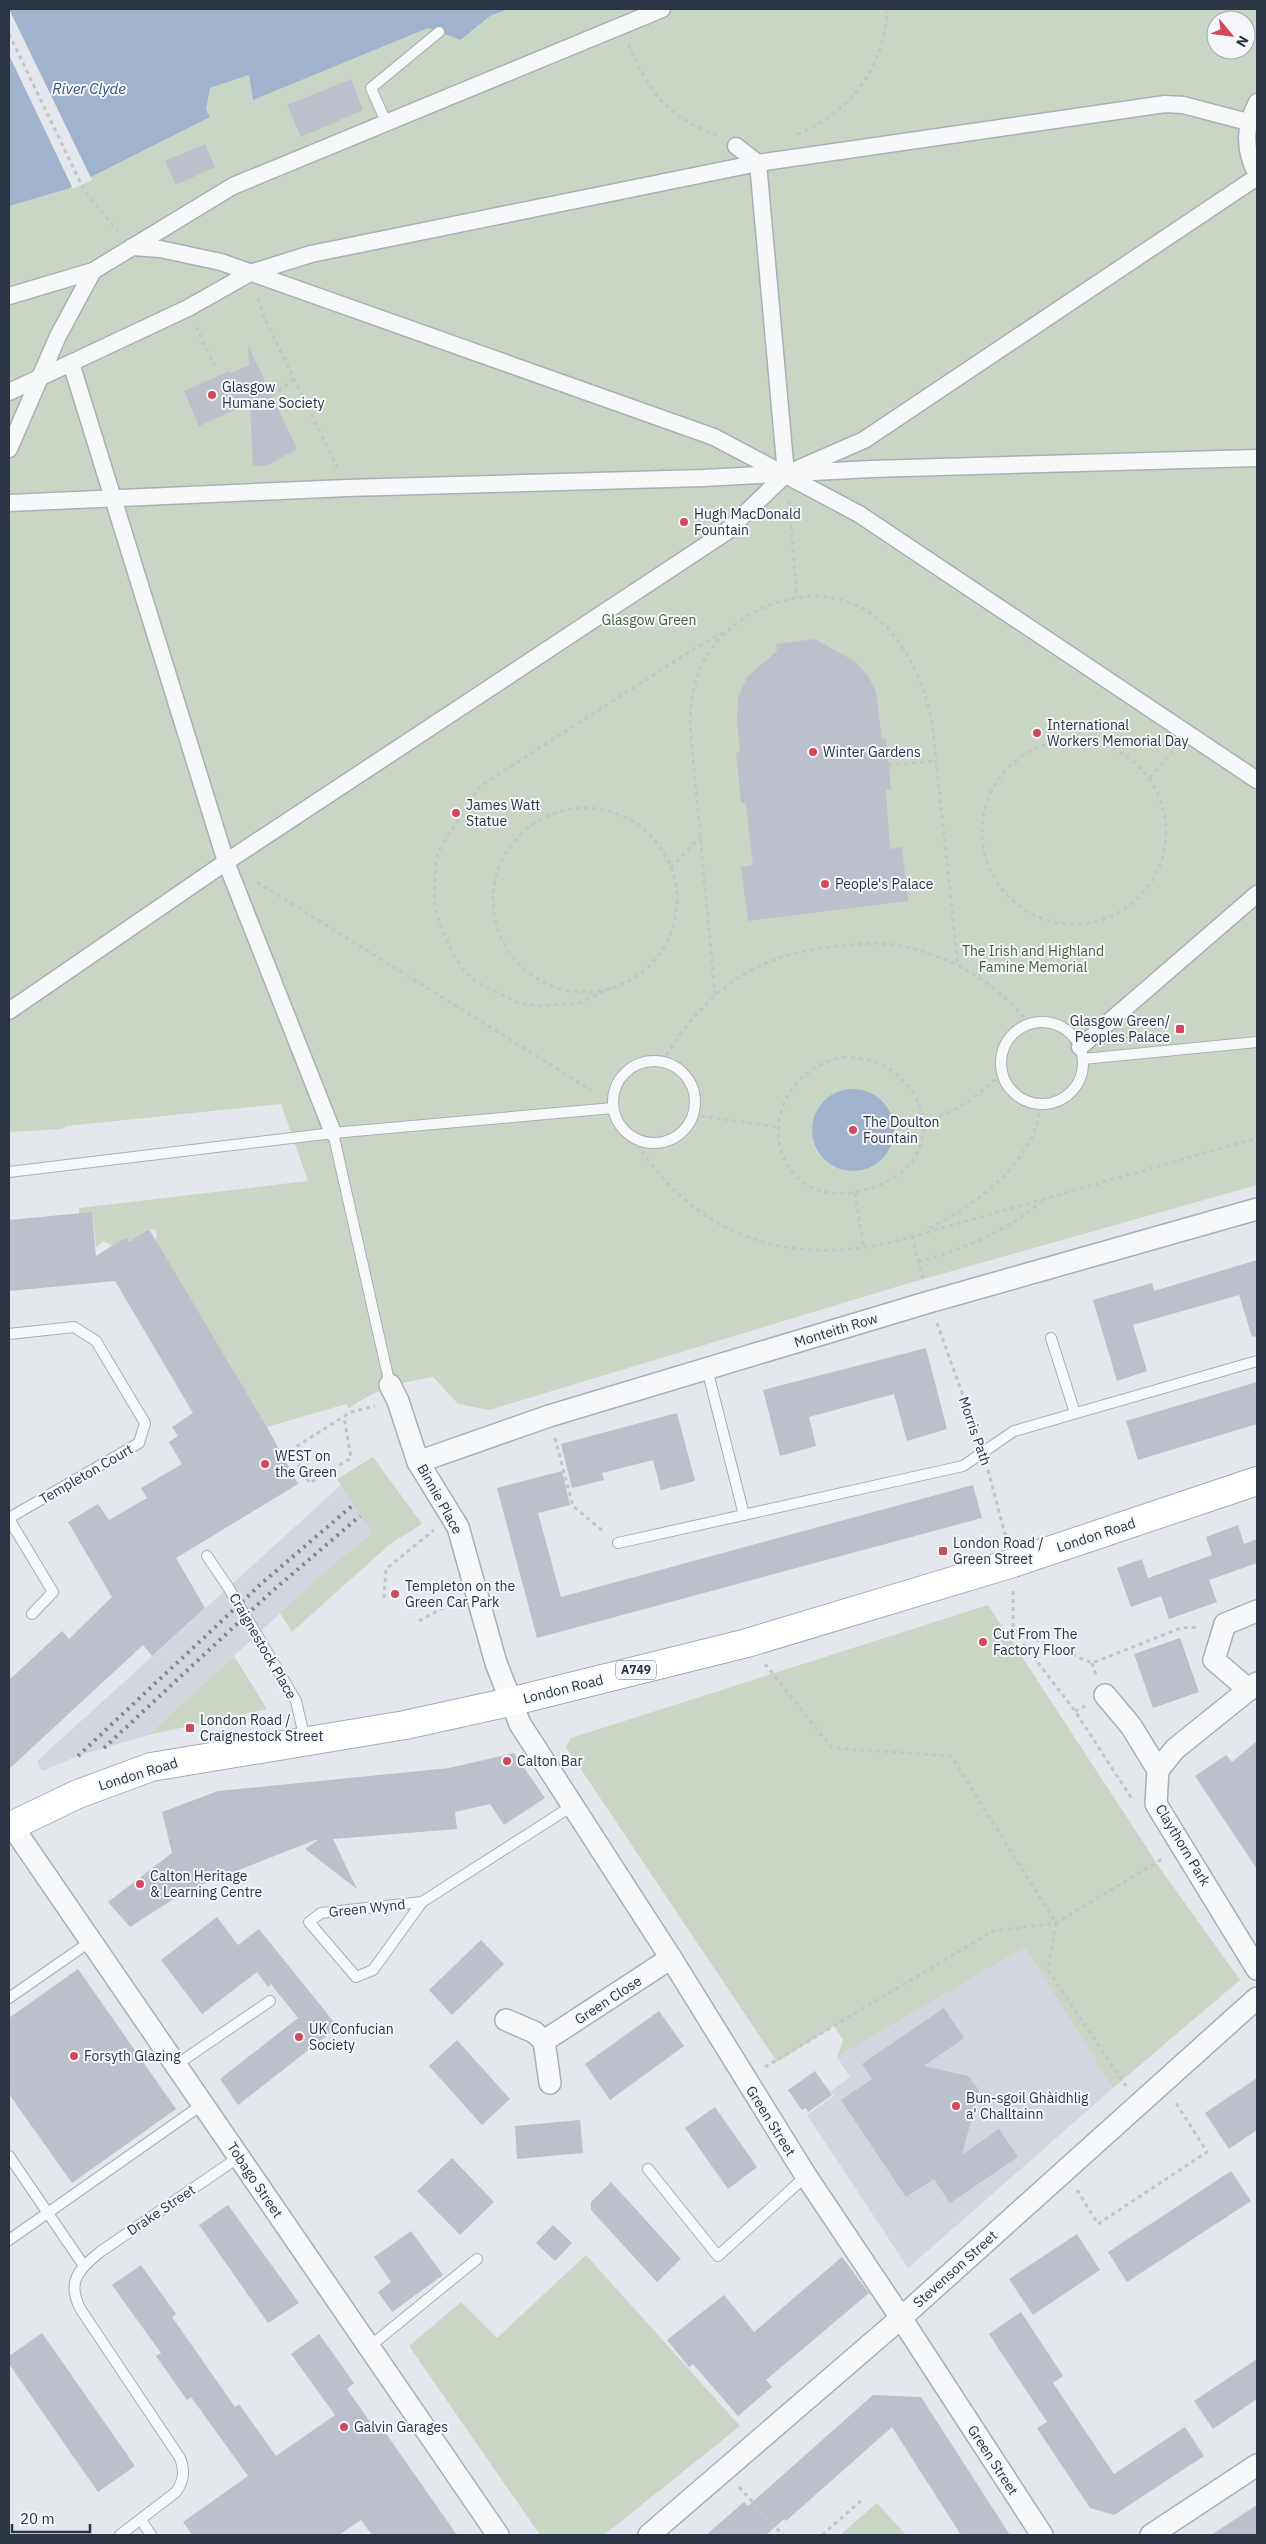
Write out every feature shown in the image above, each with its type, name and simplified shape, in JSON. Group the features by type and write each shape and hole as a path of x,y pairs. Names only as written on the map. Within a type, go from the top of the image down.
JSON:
{"main road":[{"name":"London Road","path":"10,1826 78,1794 151,1768 174,1762 405,1726 747,1643 1013,1563 1257,1481"}],"street":[{"path":"9,296 93,271 233,186 662,9"},
{"path":"9,1010 226,862 726,532 786,474 864,440 1257,176 1249,157 1247,146 1248,122 1257,102"},
{"path":"9,392 188,308 250,273 311,254 758,164 1165,104 1183,105 1248,122"},
{"path":"736,146 758,164 786,474"},
{"path":"132,247 178,253 221,262 714,437 859,514 1257,780"},
{"path":"9,450 58,336 93,271"},
{"path":"71,362 226,862 333,1133"},
{"path":"9,503 112,497 786,474 871,469 1257,458"},
{"path":"1081,1053 1257,894"},
{"name":"Monteith Row","path":"418,1462 548,1416 707,1370 929,1302 1257,1209"},
{"name":"Binnie Place","path":"394,1393 418,1462 458,1527 496,1663 510,1702"},
{"path":"1104,1695 1131,1726 1158,1770 1175,1749 1253,1686 1214,1660 1225,1624 1257,1611"},
{"name":"Green Street","path":"510,1702 520,1724 671,1958 806,2176 1042,2535"},
{"name":"Claythorn Park","path":"1158,1770 1156,1804 1257,1969"},
{"name":"Tobago Street","path":"10,1826 91,1941 498,2535"},
{"name":"Green Close","path":"544,2041 671,1958"},
{"name":"Stevenson Street","path":"649,2535 901,2318 1257,1998"},
{"path":"506,2020 539,2035 544,2041 550,2083"},
{"path":"1151,2535 1257,2465"}],"lane":[{"path":"386,122 371,88 439,32"},
{"path":"1053,1023 1074,1036 1081,1053 1082,1073 1072,1091 1054,1103 1040,1104 1019,1097 1011,1090 1002,1074 1002,1055 1007,1041 1016,1031 1029,1024 1053,1023"},
{"path":"1081,1053 1257,1042"},
{"path":"649,1061 662,1062 675,1067 693,1088 695,1102 693,1115 679,1135 657,1143 633,1138 624,1130 613,1106 618,1083 626,1072 636,1065 649,1061"},
{"path":"9,1172 333,1133 613,1106"},
{"path":"333,1133 394,1393"},
{"name":"Templeton Court","path":"9,1334 74,1327 96,1341 145,1423 139,1443 9,1518 53,1592 32,1614"},
{"path":"1051,1338 1074,1413"},
{"path":"618,1543 963,1466 983,1450 1014,1431 1257,1361"},
{"path":"707,1370 744,1515"},
{"name":"Craignestock Place","path":"207,1556 228,1587 296,1701 306,1742"},
{"name":"Green Wynd","path":"422,1902 321,1913 309,1922 356,1977 373,1970 422,1902 572,1806"},
{"path":"9,1998 91,1941"},
{"path":"176,2065 270,2001"},
{"path":"9,2240 47,2211 203,2104"},
{"path":"9,2156 84,2266 74,2285 74,2297 180,2458 184,2470 182,2482 176,2492 120,2535"},
{"name":"Drake Street","path":"84,2266 100,2252 239,2157"},
{"path":"648,2169 718,2256 806,2176"},
{"path":"369,2347 476,2259"},
{"path":"141,2520 152,2535"}],"path":[{"path":"791,136 818,125 837,112 857,91 870,73 880,53 887,9"},
{"path":"9,34 85,192 132,247"},
{"path":"628,44 644,78 658,99 683,119 698,128 719,136"},
{"path":"250,273 264,318 347,488"},
{"path":"188,308 214,365"},
{"path":"272,396 294,379"},
{"path":"786,474 797,598"},
{"path":"611,988 594,992 559,988 528,973 514,959 499,932 493,907 498,870 506,853 518,837 533,824 551,815 569,810 589,808 608,811 627,818 643,829 660,847 671,868 677,901 675,918 663,949 641,973 611,988 580,1003 538,1006 516,1002 494,993 476,982 462,968 451,950 437,916 433,882 440,850 479,788 692,650 761,609 797,598 813,597 850,604 866,610 896,639 917,673 924,689 932,723 958,966"},
{"path":"715,995 690,725 694,685 706,658 730,629"},
{"path":"1150,778 1187,733"},
{"path":"1070,739 1088,740 1123,753 1138,764 1150,778 1161,799 1166,823 1165,846 1158,870 1146,890 1128,907 1107,918 1084,924 1060,923 1037,916 1016,904 1000,886 988,865 983,842 983,818 996,782 1018,758 1052,742 1070,739"},
{"path":"888,765 936,761"},
{"path":"671,868 700,837"},
{"path":"226,862 613,1106"},
{"path":"662,1062 680,1032 715,995 739,977 760,966 799,951 819,948 858,944 887,944 916,949 958,966 994,987 1019,1011 1029,1024"},
{"path":"843,1057 871,1061 888,1068 914,1093 921,1106 924,1122 921,1142 916,1155 908,1165 880,1185 855,1193 830,1192 802,1182 793,1175 780,1155 777,1127 781,1109 802,1077 817,1067 843,1057"},
{"path":"924,1122 944,1117 964,1105 1002,1074"},
{"path":"922,1232 966,1207 996,1184 1026,1147 1036,1122 1040,1104"},
{"path":"693,1115 777,1127"},
{"path":"633,1138 661,1178 679,1197 714,1221 738,1232 789,1248 836,1251 864,1248 912,1236 1257,1138"},
{"path":"855,1193 864,1248"},
{"path":"912,1236 918,1262 961,1249 1000,1231 1048,1197"},
{"name":"Morris Path","path":"929,1302 983,1450 1013,1563 1013,1630"},
{"path":"283,1455 351,1412 394,1393"},
{"path":"548,1416 573,1506 618,1543"},
{"path":"290,1451 310,1483 351,1458 344,1417"},
{"path":"384,1598 386,1569 429,1534"},
{"path":"420,1621 456,1601"},
{"path":"1013,1630 1092,1663 1181,1628 1225,1624"},
{"path":"1013,1630 1075,1712 1134,1801"},
{"path":"747,1643 832,1748 951,1756 1056,1923 1048,1970 1138,2103"},
{"path":"745,2079 993,1931 1056,1923 1169,1855 1182,1844"},
{"path":"1064,2170 1098,2224 1207,2152 1163,2081"},
{"path":"724,2470 783,2535"},
{"path":"822,2535 862,2500"}],"shaded area":[{"path":"341,1485 372,1534 335,1563 148,1735 78,1756 42,1771 37,1761"},
{"name":"Bun-sgoil Ghàidhlig a' Challtainn","path":"1026,1946 1113,2088 908,2268 807,2115 834,2096 831,2091 850,2077 837,2057"}],"green space":[{"name":"Glasgow Green","path":"508,9 1257,9 1257,1185 906,1284 489,1410 458,1404 433,1377 389,1387 370,1395 349,1408 346,1404 267,1427 155,1240 157,1234 155,1230 149,1229 129,1242 125,1237 113,1246 103,1241 96,1247 93,1217 87,1213 79,1214 79,1208 308,1181 281,1104 67,1126 62,1129 9,1132 9,198 210,117 206,110 210,88 249,75 253,99 428,28 462,40 490,16"},
{"path":"373,1457 422,1524 390,1544 292,1632 280,1613 335,1563 372,1534 337,1479"},
{"path":"988,1605 1162,1871 1240,1980 1113,2088 1025,1947 837,2057 843,2040 834,2026 777,2062 566,1747 571,1738"},
{"path":"234,1656 267,1709 148,1735"},
{"path":"586,2255 740,2426 604,2535 540,2535 409,2346 461,2302 497,2338"},
{"path":"877,2503 906,2535 840,2535"}],"water":[{"name":"River Clyde","path":"9,9 508,9 490,16 461,40 428,28 253,100 249,75 210,88 206,110 210,117 67,189 9,206"},
{"name":"The Doulton Fountain","path":"845,1089 861,1089 876,1096 887,1107 894,1122 891,1146 882,1159 861,1171 845,1171 830,1164 819,1153 812,1138 812,1122 819,1107 830,1096"}],"pier":[{"path":"9,9 92,180 73,189 9,55"}],"building":[{"path":"351,79 363,110 301,137 287,105"},
{"path":"205,144 215,167 176,185 165,161"},
{"path":"248,345 297,449 268,465 253,466 250,403 199,426 184,391 229,371 230,374 249,365"},
{"name":"Winter Gardens","path":"815,639 856,662 870,679 876,692 882,740 886,738 891,789 886,790 890,849 902,847 908,901 748,921 741,867 753,865 746,803 741,803 736,752 740,751 737,720 738,698 747,677 777,651 776,644"},
{"path":"92,1212 96,1256 126,1237 129,1242 149,1229 267,1427 298,1484 176,1558 205,1608 152,1656 143,1645 9,1769 9,1680 62,1631 69,1639 112,1597 68,1522 98,1504 109,1520 147,1498 141,1488 182,1464 169,1442 178,1436 172,1427 193,1413 115,1281 9,1291 9,1220"},
{"path":"1257,1260 1257,1336 1252,1337 1239,1295 1133,1325 1147,1371 1117,1381 1093,1300 1152,1283 1154,1291"},
{"path":"926,1348 947,1429 907,1441 894,1394 809,1417 816,1446 780,1456 763,1390"},
{"path":"1257,1382 1257,1424 1138,1460 1126,1421"},
{"path":"677,1413 695,1481 661,1490 653,1460 602,1473 604,1480 572,1488 561,1444"},
{"path":"562,1471 570,1505 538,1513 561,1597 973,1485 982,1518 537,1638 497,1488"},
{"path":"1238,1525 1244,1544 1257,1539 1257,1563 1209,1580 1217,1602 1169,1619 1161,1596 1131,1607 1117,1568 1142,1559 1148,1578 1212,1555 1206,1537"},
{"path":"1180,1638 1199,1692 1153,1708 1134,1654"},
{"path":"1257,1741 1257,1869 1195,1776 1226,1755 1232,1762"},
{"path":"514,1753 545,1798 504,1825 490,1804 455,1812 457,1829 333,1839 357,1889 305,1849 318,1840 315,1840 186,1891 130,1927 108,1902 172,1853 162,1812 218,1791 449,1768"},
{"path":"217,1917 238,1945 259,1929 338,2027 238,2105 220,2079 298,2018 271,1984 268,1987 257,1972 202,2014 161,1960"},
{"path":"481,1940 504,1964 452,2015 429,1990"},
{"name":"Forsyth Glazing","path":"78,1969 176,2109 72,2183 9,2094 9,2018"},
{"path":"944,2008 964,2038 924,2066 968,2076 979,2090 962,2155 999,2129 1018,2157 950,2203 934,2179 906,2197 841,2100 872,2079 862,2064"},
{"path":"659,2011 684,2046 610,2100 585,2064"},
{"path":"457,2040 510,2099 482,2125 429,2066"},
{"path":"815,2071 832,2095 808,2112 806,2108 802,2110 788,2090"},
{"path":"1257,2078 1257,2130 1229,2149 1205,2113"},
{"path":"715,2107 757,2167 728,2189 685,2128"},
{"path":"580,2120 583,2153 517,2159 515,2126"},
{"path":"452,2158 494,2202 460,2235 417,2191"},
{"path":"1231,2171 1251,2201 1127,2282 1108,2252"},
{"path":"611,2182 681,2259 657,2282 591,2210 591,2202"},
{"path":"228,2205 299,2303 268,2323 199,2225"},
{"path":"553,2225 572,2243 555,2261 536,2243"},
{"path":"411,2231 443,2275 392,2312 378,2292 391,2282 374,2257"},
{"path":"1077,2234 1100,2270 1033,2315 1009,2279"},
{"path":"842,2257 869,2293 766,2380 772,2387 738,2416 693,2364 689,2367 667,2340 724,2295 754,2332"},
{"path":"141,2265 176,2314 172,2317 235,2407 239,2404 276,2456 335,2415 291,2354 319,2334 354,2383 347,2389 375,2429 380,2425 457,2535 372,2535 361,2520 339,2535 192,2535 183,2522 248,2476 191,2397 187,2400 156,2356 161,2353 112,2285"},
{"path":"1021,2312 1063,2376 1053,2383 1114,2474 1185,2427 1204,2456 1114,2515 1090,2508 1037,2428 1047,2422 989,2334"},
{"path":"42,2333 135,2466 98,2492 9,2364 9,2356"},
{"path":"1257,2359 1257,2399 1213,2429 1194,2401"},
{"path":"873,2395 921,2397 1010,2535 961,2535 892,2427 786,2521 784,2519 766,2535 706,2535 744,2502 748,2506"},
{"path":"1257,2505 1257,2535 1211,2535"}],"railway":[{"path":"78,1756 262,1583 353,1505"},
{"path":"104,1748 269,1594 360,1516"}],"place":[{"name":"Glasgow Humane Society","path":"212,395"},
{"name":"Hugh MacDonald Fountain","path":"684,522"},
{"name":"International Workers Memorial Day","path":"1037,733"},
{"name":"Winter Gardens","path":"813,752"},
{"name":"James Watt Statue","path":"456,813"},
{"name":"People's Palace","path":"825,884"},
{"name":"Glasgow Green/ Peoples Palace","path":"1180,1029"},
{"name":"The Doulton Fountain","path":"853,1130"},
{"name":"WEST on the Green","path":"265,1464"},
{"name":"London Road / Green Street","path":"943,1551"},
{"name":"Templeton on the Green Car Park","path":"395,1594"},
{"name":"Cut From The Factory Floor","path":"983,1642"},
{"name":"London Road / Craignestock Street","path":"190,1728"},
{"name":"Calton Bar","path":"507,1761"},
{"name":"Calton Heritage & Learning Centre","path":"140,1884"},
{"name":"UK Confucian Society","path":"299,2037"},
{"name":"Forsyth Glazing","path":"74,2056"},
{"name":"Bun-sgoil Ghàidhlig a' Challtainn","path":"956,2106"},
{"name":"Galvin Garages","path":"344,2427"}],"park label":[{"name":"The Irish and Highland Famine Memorial","path":"1033,960"}]}
